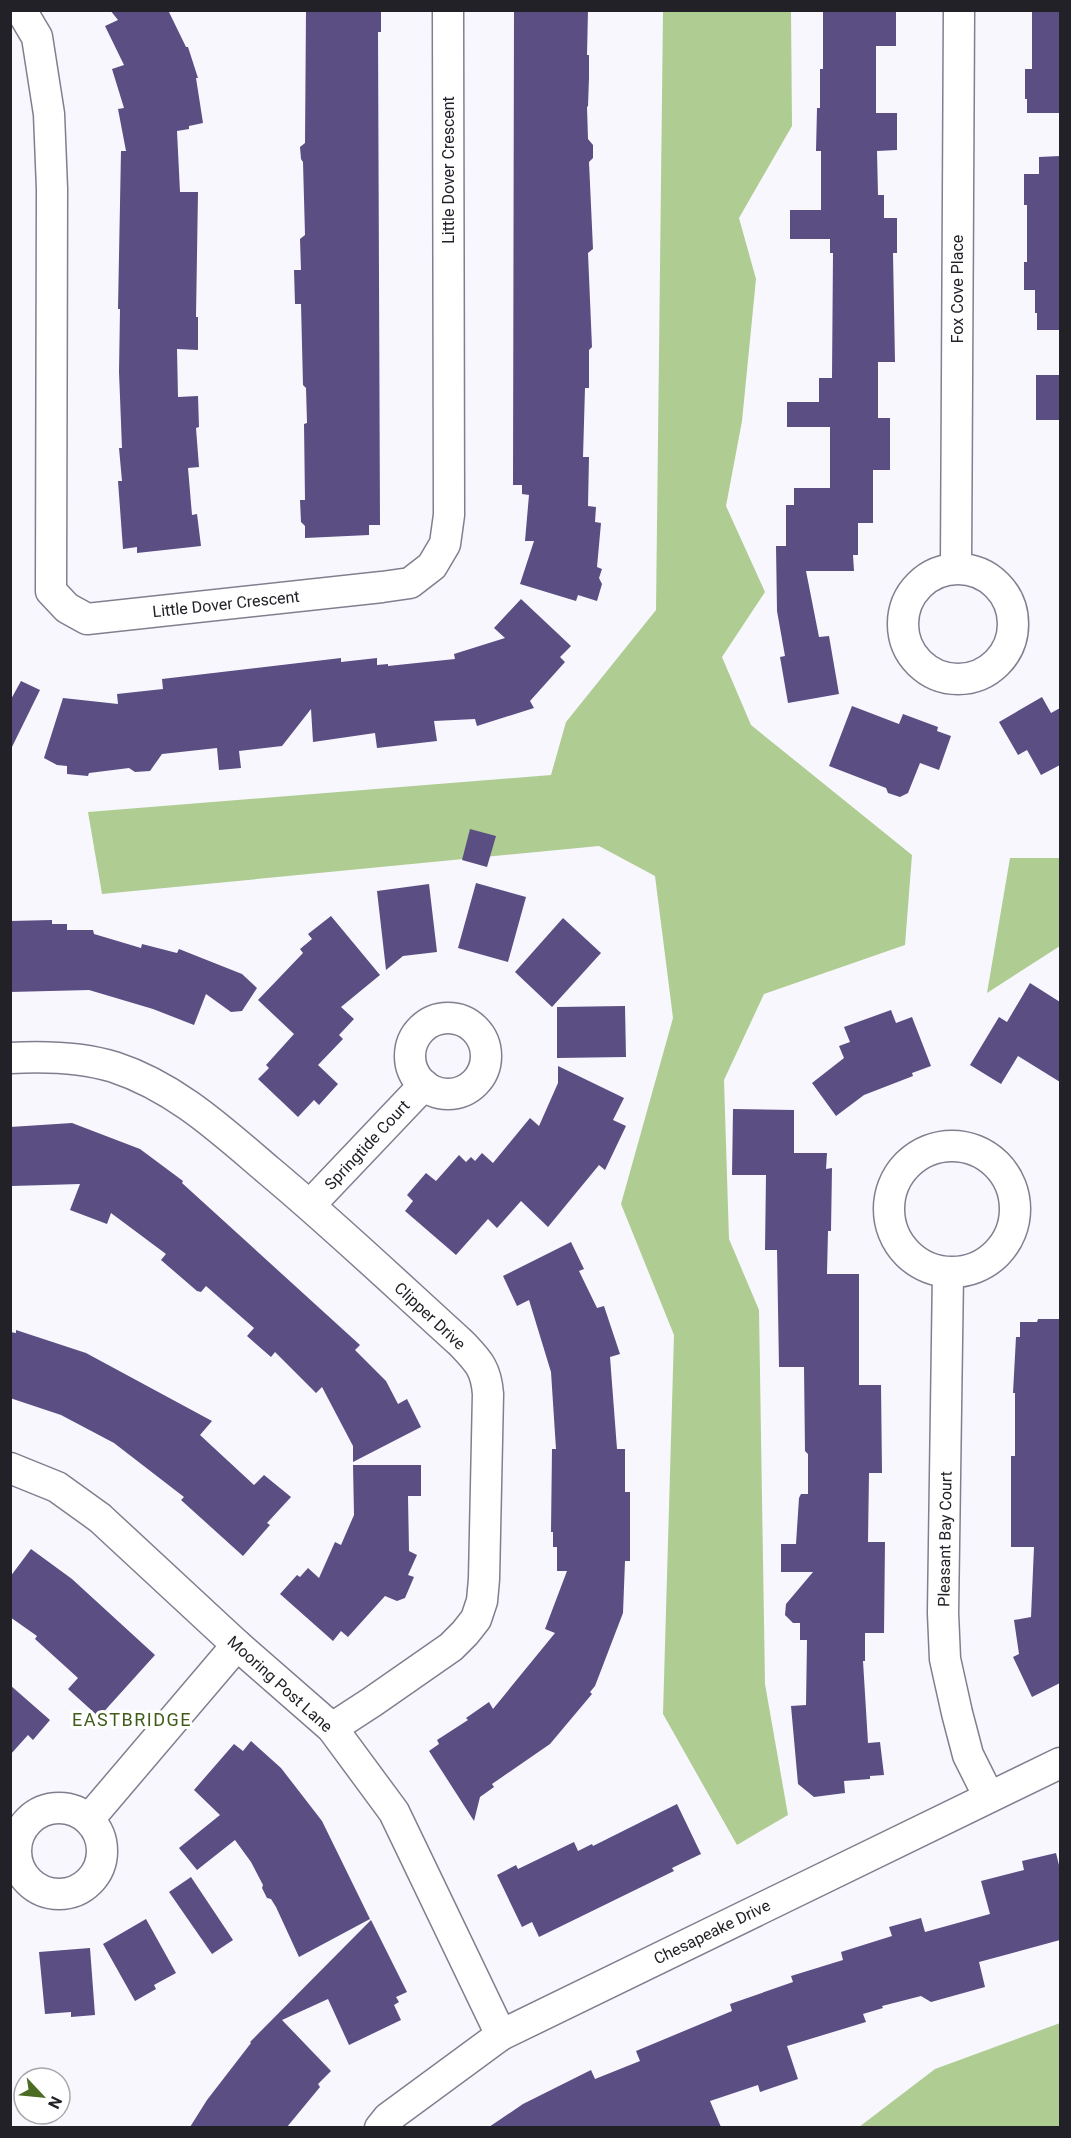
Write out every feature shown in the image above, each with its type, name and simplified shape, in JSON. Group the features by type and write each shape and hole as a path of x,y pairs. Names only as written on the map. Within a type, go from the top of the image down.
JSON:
{"street":[{"name":"Little Dover Crescent","path":"21,10 37,37 49,114 52,189 51,591 67,608 87,618 410,583 432,566 445,544 449,515 448,10"},
{"name":"Fox Cove Place","path":"956,567 959,10"},
{"name":"Clipper Drive","path":"10,1058 39,1056 74,1059 113,1067 148,1081 176,1096 202,1114 310,1205 480,1363 487,1376 489,1394 484,1579 482,1601 476,1619 451,1647 332,1728"},
{"name":"Springtide Court","path":"310,1205 424,1085"},
{"path":"944,1145 966,1146 981,1152 1001,1167 1012,1186 1015,1219 1007,1240 991,1259 971,1270 948,1273 927,1268 902,1248 891,1229 889,1201 895,1179 905,1166 922,1152 944,1145"},
{"name":"Pleasant Bay Court","path":"948,1273 943,1613 945,1659 968,1755 989,1797"},
{"name":"Mooring Post Lane","path":"10,1468 57,1487 100,1518 237,1645 332,1728 394,1812 501,2035"},
{"path":"89,1819 237,1645"},
{"name":"Chesapeake Drive","path":"380,2127 388,2118 501,2035 1060,1763"}],"green space":[{"path":"663,11 791,11 792,126 739,218 756,279 742,421 726,506 765,592 722,657 751,725 912,855 905,945 764,994 724,1080 729,1239 759,1310 765,1684 788,1815 737,1845 663,1714 674,1335 621,1204 673,1018 655,876 599,846 102,894 88,812 551,775 566,722 656,610"},
{"path":"1010,858 1060,858 1060,946 987,993"},
{"path":"1060,2023 1060,2127 859,2127 935,2069"}],"building":[{"path":"110,10 168,10 188,47 198,78 196,78 203,123 177,131 180,192 198,192 196,317 198,317 198,350 177,349 178,397 198,396 199,427 196,428 199,467 188,468 192,515 197,514 201,546 137,553 137,547 123,549 118,481 122,481 119,448 122,448 119,372 120,309 118,309 121,151 126,151 118,109 124,108 112,69 124,65 105,26 118,20"},
{"path":"381,10 381,32 378,32 380,525 369,525 369,535 305,538 305,526 301,522 300,500 305,500 306,388 303,385 301,304 295,304 294,270 301,270 300,239 305,235 303,162 300,147 305,143 306,11"},
{"path":"514,10 588,10 588,139 593,145 593,158 589,162 593,249 588,253 592,347 589,350 589,388 585,388 583,457 589,457 588,506 596,507 595,522 601,523 597,567 602,569 599,578 602,584 597,601 578,595 576,601 520,584 534,541 525,541 529,495 522,494 522,485 513,485"},
{"path":"823,10 896,10 896,46 876,46 876,113 897,113 897,150 877,151 878,195 884,195 884,218 897,218 897,253 893,253 895,362 878,362 878,418 890,418 890,470 873,470 873,523 858,523 858,555 853,555 854,571 806,571 819,637 829,636 839,694 788,703 780,657 785,656 777,611 776,546 786,546 786,505 794,505 794,488 830,488 830,427 787,427 787,402 819,402 819,378 832,378 833,253 830,253 830,239 790,239 790,210 821,210 821,151 816,151 817,108 820,108 820,69 823,69"},
{"path":"1032,10 1060,10 1060,113 1027,113 1025,69 1032,69"},
{"path":"1060,156 1060,330 1037,330 1035,290 1024,290 1024,262 1027,262 1027,205 1024,205 1024,174 1039,174 1039,157"},
{"path":"1036,375 1060,375 1060,420 1036,420"},
{"path":"521,599 571,646 560,657 565,662 530,701 534,708 477,726 475,719 434,721 437,741 377,748 375,733 313,742 311,709 282,746 239,751 241,768 219,770 217,748 162,754 150,771 135,772 129,768 89,773 88,776 67,774 67,766 57,765 44,758 63,698 118,704 117,694 163,689 162,679 341,658 341,662 377,658 377,665 388,664 388,666 455,659 454,654 505,638 494,628"},
{"path":"21,681 40,690 10,751 10,701"},
{"path":"1042,697 1051,713 1060,708 1060,765 1041,775 1027,750 1018,755 999,722"},
{"path":"852,706 899,724 903,714 938,727 937,731 951,736 939,770 920,763 908,793 900,797 888,793 886,788 829,766"},
{"path":"470,829 496,836 487,867 462,860"},
{"path":"476,883 526,897 508,962 458,948"},
{"path":"429,884 437,952 403,956 386,970 377,891"},
{"path":"331,916 380,975 341,1007 354,1019 339,1035 343,1039 318,1065 338,1084 319,1105 314,1100 298,1117 258,1079 269,1068 266,1065 294,1034 258,1000 303,953 300,949 312,939 308,934"},
{"path":"563,918 601,953 552,1007 515,972"},
{"path":"52,920 52,924 67,924 67,930 93,930 94,934 141,948 142,944 177,953 179,949 242,974 257,988 242,1011 231,1012 206,994 194,1025 153,1009 89,990 10,992 10,921"},
{"path":"1030,983 1060,1002 1060,1082 1018,1056 1001,1084 970,1065 999,1017 1007,1022"},
{"path":"625,1006 626,1057 557,1058 557,1007"},
{"path":"891,1010 896,1023 912,1017 931,1066 912,1073 913,1076 864,1095 836,1116 812,1083 844,1058 839,1046 850,1042 844,1027"},
{"path":"558,1066 624,1098 613,1120 626,1126 605,1170 599,1165 548,1227 521,1201 497,1228 488,1219 456,1255 405,1211 413,1201 407,1195 426,1173 436,1181 459,1155 466,1162 471,1157 475,1161 482,1153 493,1163 530,1118 539,1126 558,1083"},
{"path":"733,1109 794,1110 794,1153 827,1153 826,1169 832,1168 831,1231 828,1231 827,1274 859,1274 859,1385 881,1385 882,1473 869,1473 868,1542 885,1542 884,1633 865,1633 865,1661 863,1661 868,1743 880,1742 884,1775 870,1776 870,1779 844,1781 845,1793 814,1797 798,1784 791,1706 806,1705 807,1640 800,1640 800,1623 793,1623 785,1615 786,1604 813,1572 781,1572 781,1544 796,1544 799,1498 801,1494 808,1494 804,1367 779,1367 777,1250 765,1250 766,1175 732,1175"},
{"path":"72,1123 140,1149 183,1181 182,1183 360,1345 355,1350 386,1381 398,1404 407,1399 421,1427 353,1462 353,1446 322,1387 316,1393 275,1352 271,1357 247,1336 254,1328 206,1286 201,1292 197,1291 161,1260 166,1254 111,1213 107,1224 70,1210 80,1184 12,1186 10,1127"},
{"path":"571,1242 584,1269 579,1271 597,1308 604,1306 620,1354 610,1357 617,1449 625,1449 625,1492 630,1492 630,1561 625,1561 623,1613 595,1686 590,1692 592,1694 550,1744 492,1784 494,1787 480,1797 474,1821 429,1751 439,1744 437,1740 468,1720 466,1718 489,1702 493,1709 555,1633 545,1629 567,1571 557,1571 557,1547 553,1547 553,1532 551,1532 552,1449 556,1449 551,1372 529,1300 517,1306 503,1276"},
{"path":"1038,1319 1060,1319 1060,1683 1032,1697 1013,1657 1019,1654 1014,1620 1031,1617 1034,1547 1011,1547 1011,1456 1015,1456 1015,1393 1013,1393 1016,1337 1020,1337 1020,1322 1037,1322"},
{"path":"16,1330 86,1353 212,1421 200,1435 254,1485 264,1475 291,1497 267,1523 270,1525 243,1556 181,1500 184,1497 114,1443 61,1415 10,1398 10,1332 16,1333"},
{"path":"353,1465 421,1465 421,1496 408,1496 409,1551 417,1555 408,1575 414,1577 405,1598 397,1601 385,1596 348,1637 341,1631 333,1641 280,1594 297,1575 300,1577 308,1568 319,1578 335,1542 341,1545 354,1515"},
{"path":"31,1549 72,1579 155,1655 99,1717 68,1689 78,1678 35,1639 37,1636 10,1617 10,1577"},
{"path":"10,1685 50,1720 33,1740 28,1735 10,1755"},
{"path":"251,1741 281,1768 322,1821 370,1919 299,1957 276,1907 271,1899 267,1898 251,1862 235,1840 197,1870 179,1848 220,1815 194,1790 234,1744 243,1751"},
{"path":"677,1804 701,1854 672,1868 674,1871 539,1937 532,1922 522,1927 497,1875 516,1865 518,1869 574,1842 578,1851 592,1844 593,1846"},
{"path":"1056,1853 1060,1869 1060,1940 979,1962 985,1987 931,2002 921,1996 882,2006 883,2008 863,2014 866,2022 787,2046 798,2079 760,2092 758,2085 710,2101 721,2127 489,2127 523,2104 591,2070 595,2079 640,2061 636,2051 732,2011 730,2004 793,1982 791,1976 843,1960 841,1952 892,1936 889,1927 921,1918 925,1932 990,1914 981,1881 1024,1870 1022,1861"},
{"path":"191,1877 233,1940 212,1954 169,1892"},
{"path":"146,1919 176,1973 154,1985 156,1989 135,2001 103,1944"},
{"path":"371,1920 407,1992 396,1997 399,2002 394,2005 401,2020 349,2045 328,1999 282,2020 331,2071 318,2084 320,2087 287,2127 190,2127 250,2042"},
{"path":"90,1948 95,2015 71,2017 71,2012 45,2014 39,1952"}],"district":[{"name":"EASTBRIDGE","path":"132,1719"}]}
